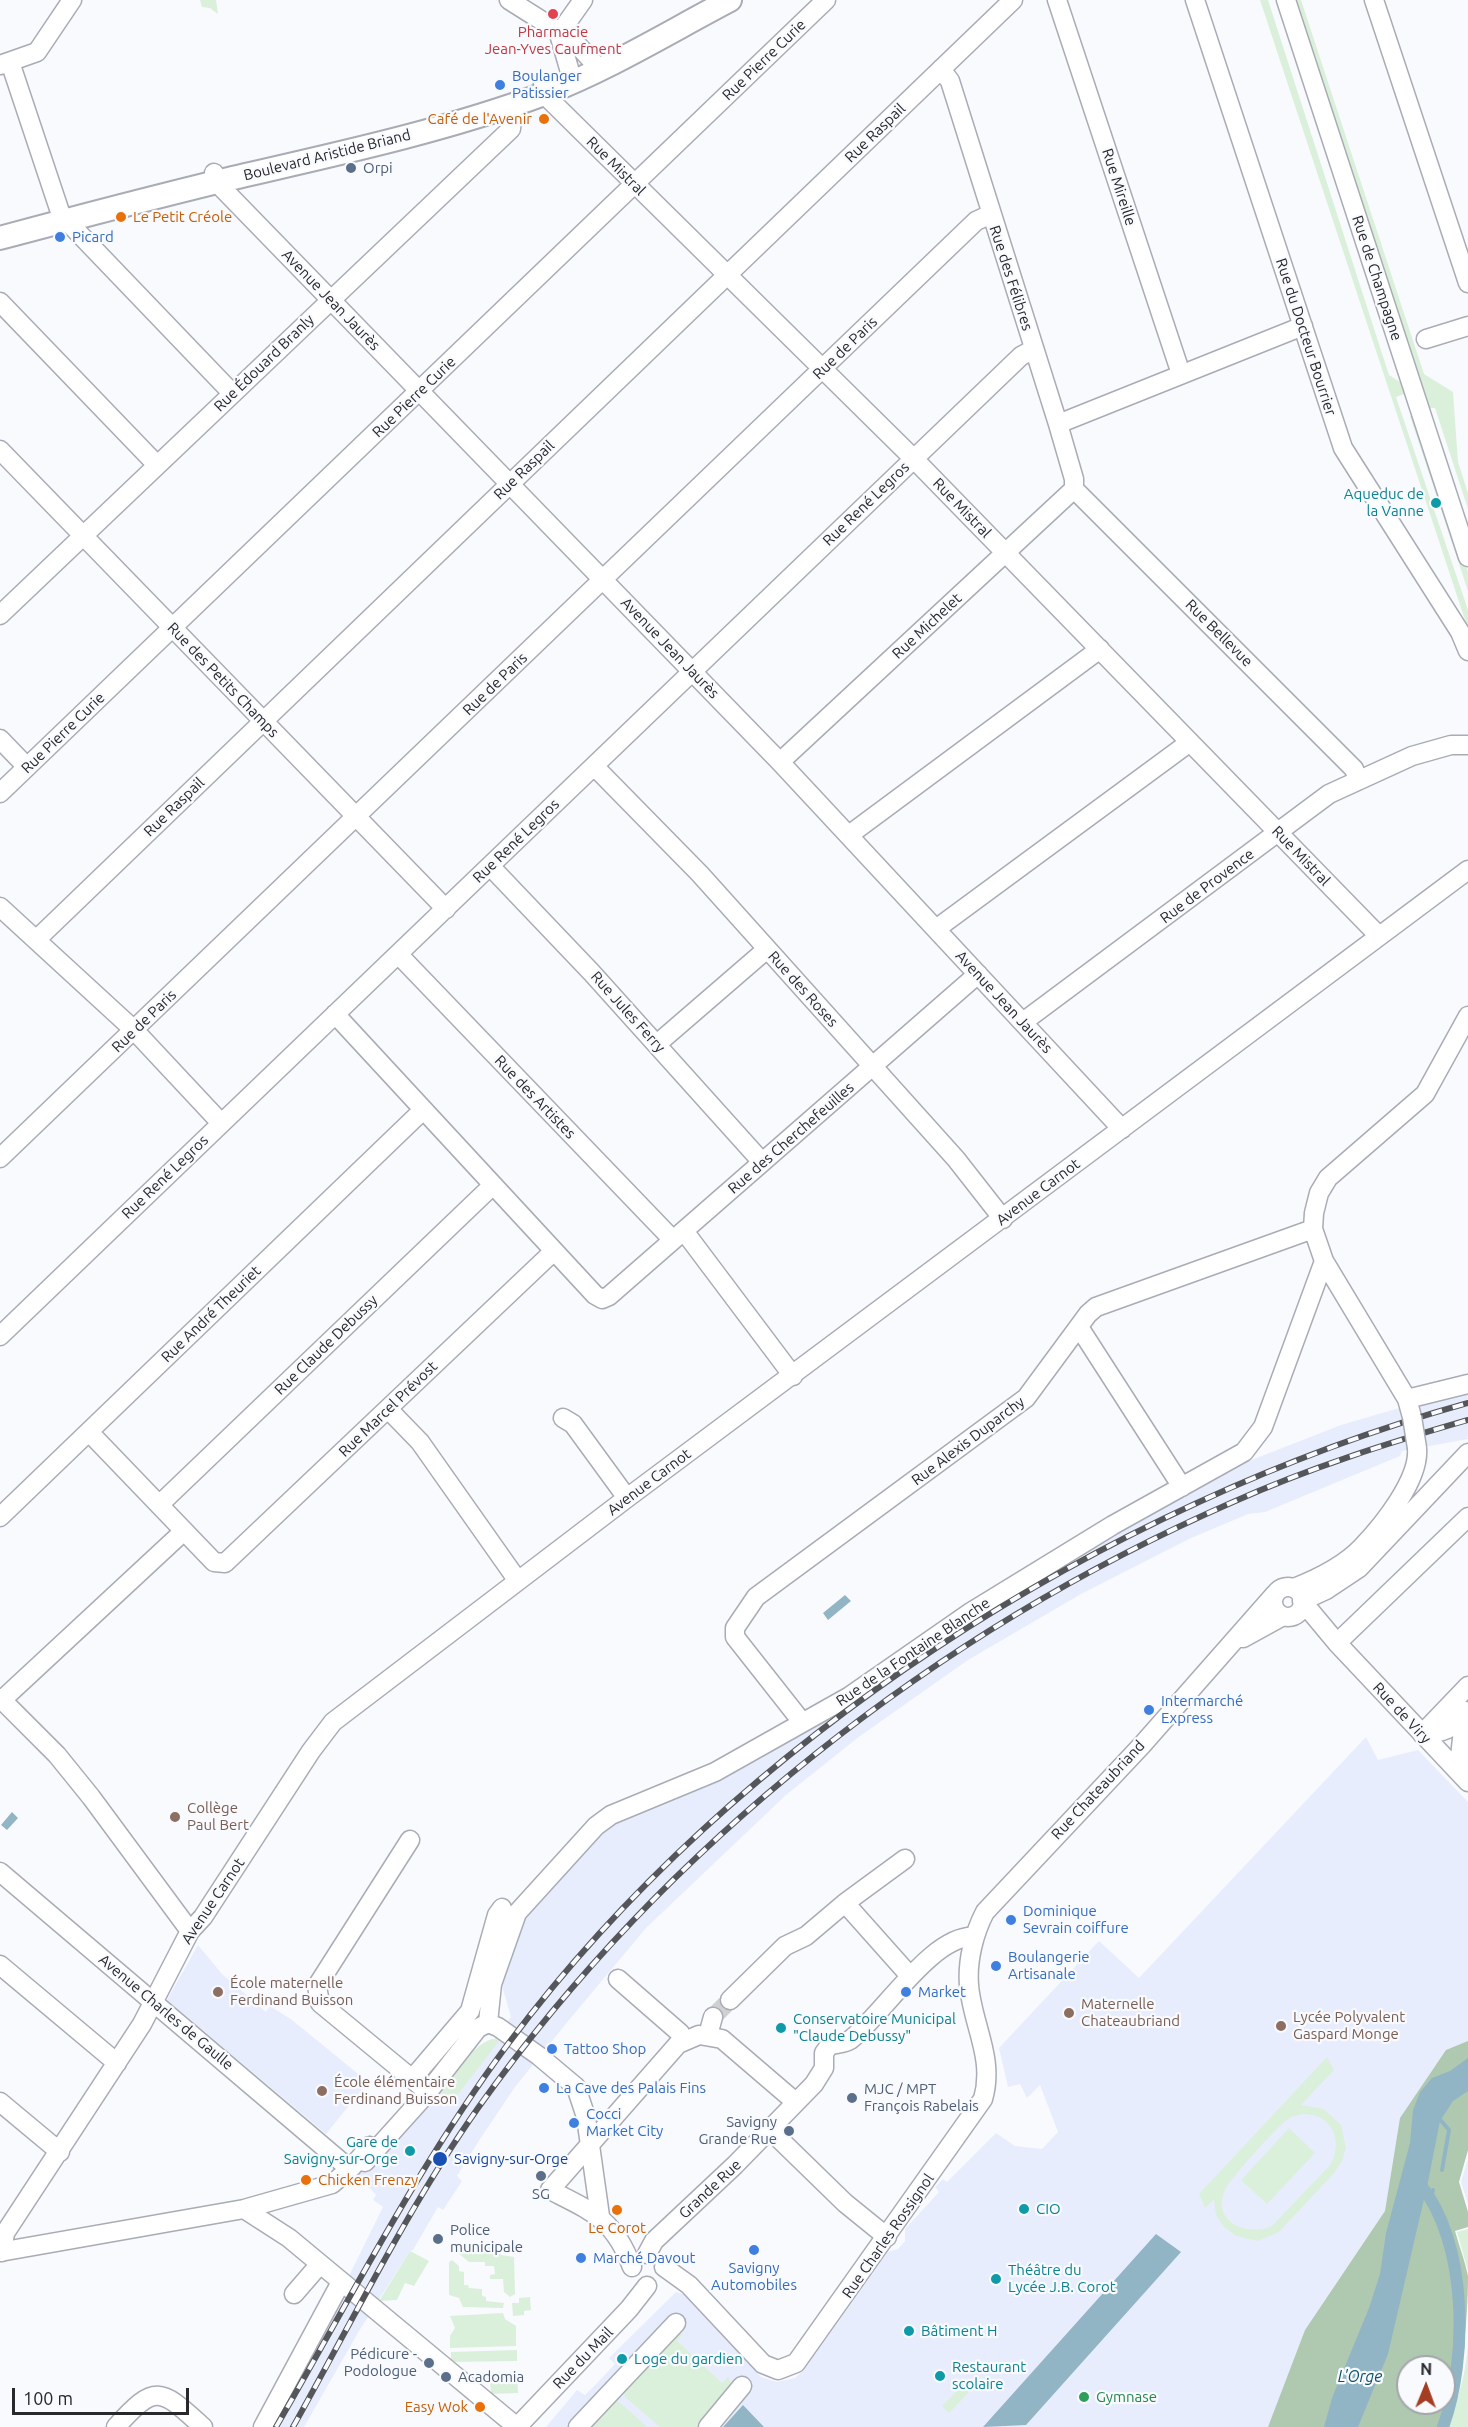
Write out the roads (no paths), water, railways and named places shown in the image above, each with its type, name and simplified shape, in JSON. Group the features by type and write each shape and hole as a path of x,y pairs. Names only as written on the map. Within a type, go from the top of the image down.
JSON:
{"main road":[{"name":"Boulevard Aristide Briand","path":"0,228 63,216 216,177 352,150 513,100 620,60 643,45 730,0"},
{"name":"Boulevard Aristide Briand","path":"544,89 570,72 643,45"},
{"path":"544,89 588,71 594,63"},
{"name":"Boulevard Aristide Briand","path":"0,238 63,216"}],"street":[{"path":"72,0 37,52 5,64 63,216 232,393"},
{"path":"509,0 585,50 594,63"},
{"path":"559,34 583,0"},
{"name":"Rue Pierre Curie","path":"0,793 826,0"},
{"name":"Rue Raspail","path":"36,940 1013,0"},
{"name":"Rue Mireille","path":"1057,0 1181,374"},
{"name":"Rue du Docteur Bourrier","path":"1196,0 1343,448 1460,632 1468,651"},
{"name":"Rue de Champagne","path":"1286,0 1468,557"},
{"path":"1374,0 1468,283"},
{"path":"559,34 570,72"},
{"name":"Rue des Félibres","path":"941,69 950,81 1058,424 1074,479 1074,489"},
{"name":"Rue Mistral","path":"544,89 635,184 914,459 1379,936"},
{"name":"Rue Édouard Branly","path":"0,615 511,129 513,100"},
{"name":"Avenue Jean Jaurès","path":"216,177 330,299 780,762 1122,1129"},
{"name":"Rue de Paris","path":"0,1158 976,221 991,214"},
{"path":"0,302 157,465"},
{"path":"1058,424 1302,326"},
{"path":"1426,339 1468,326"},
{"name":"Rue René Legros","path":"0,1336 1021,356 1034,349"},
{"name":"Rue des Petits Champs","path":"0,450 446,909"},
{"name":"Rue Michelet","path":"780,762 1074,489"},
{"name":"Rue Bellevue","path":"1074,489 1354,770 1358,780"},
{"path":"849,835 1100,649"},
{"path":"0,739 27,767"},
{"path":"936,929 1190,741"},
{"name":"Rue de Provence","path":"1023,1023 1329,794 1423,752 1468,745"},
{"name":"Rue des Roses","path":"594,766 700,874 956,1159 1003,1219"},
{"name":"Rue Jules Ferry","path":"490,866 657,1044 762,1162"},
{"name":"Avenue Carnot","path":"1,2252 5,2233 117,2063 155,2001 190,1932 203,1917 310,1751 333,1722 627,1498 1468,870"},
{"path":"0,907 134,1030 221,1123"},
{"path":"657,1044 767,949"},
{"name":"Rue des Artistes","path":"398,954 679,1235 793,1376"},
{"name":"Rue des Cherchefeuilles","path":"554,1251 595,1295 602,1299 609,1296 978,974"},
{"path":"335,1014 422,1111 554,1251"},
{"path":"1298,1594 1362,1547 1414,1475 1417,1448 1407,1399 1324,1261 1313,1229 1318,1193 1328,1178 1347,1159 1425,1094 1468,1016"},
{"name":"Rue André Theuriet","path":"0,1517 422,1111"},
{"name":"Rue Claude Debussy","path":"159,1504 492,1186"},
{"name":"Rue Alexis Duparchy","path":"802,1722 737,1641 734,1632 737,1624 756,1597 1026,1398 1096,1307 1313,1229"},
{"name":"Rue Marcel Prévost","path":"184,1531 214,1562 221,1564 229,1562 554,1251"},
{"name":"Rue de la Fontaine Blanche","path":"488,2023 492,1984 517,1913 589,1831 603,1820 715,1772 850,1696 971,1612 1104,1531 1244,1452 1258,1436 1324,1261"},
{"path":"1079,1327 1182,1487"},
{"path":"1407,1399 1468,1384"},
{"path":"388,1409 420,1442 518,1581"},
{"path":"563,1418 573,1424 627,1498"},
{"path":"88,1432 184,1531 1,1699 57,1755 91,1797 190,1932"},
{"path":"1298,1594 1300,1610 1287,1616 1274,1607 1275,1594 1285,1587 1298,1594 1326,1590 1359,1568 1468,1453"},
{"path":"1337,1643 1468,1517"},
{"name":"Rue Chateaubriand","path":"975,1937 982,1919 992,1904 1229,1648 1238,1634 1275,1594"},
{"name":"Rue de Viry","path":"1298,1594 1337,1643 1468,1782"},
{"name":"Rue de Viry","path":"1287,1616 1308,1623 1337,1643"},
{"name":"Rue Chateaubriand","path":"1229,1648 1252,1631 1287,1616"},
{"path":"1422,1734 1468,1686"},
{"path":"1422,1734 1439,1733 1450,1729 1458,1722 1467,1707"},
{"path":"1467,1707 1460,1757 1468,1775"},
{"path":"410,1840 317,1986 316,1993 320,2003 428,2092"},
{"path":"730,2000 785,1946 806,1936 845,1903 905,1859"},
{"name":"Avenue Charles de Gaulle","path":"0,1872 155,2001 345,2165 353,2161"},
{"path":"845,1903 910,1976"},
{"path":"412,2079 470,2012 494,1925 502,1908"},
{"name":"Grande Rue","path":"646,2254 654,2241 770,2130 819,2078 824,2068 828,2046 850,2040 910,1976 958,1938 975,1937"},
{"name":"Rue Charles Rossignol","path":"590,2145 550,2190 637,2241 646,2254 658,2257 664,2266 689,2285 763,2364 778,2370 791,2366 800,2358 983,2099 988,2074 986,2056 969,1986 975,1937"},
{"path":"0,1965 117,2063"},
{"path":"618,1979 680,2033 684,2040"},
{"path":"353,2161 366,2161 428,2092 478,2028 488,2023 498,2027 539,2056 576,2087 583,2102 606,2222 632,2267 633,2278 647,2286 660,2281 664,2266"},
{"path":"590,2145 684,2040 711,2026 722,2039 792,2099"},
{"path":"0,2102 60,2152"},
{"path":"770,2130 845,2203 887,2237"},
{"path":"1,2252 244,2209 332,2184 370,2146 388,2136"},
{"path":"244,2209 270,2224 517,2427"},
{"path":"632,2267 636,2258 646,2254"},
{"path":"294,2294 320,2264"},
{"path":"263,2427 341,2282"},
{"name":"Rue du Mail","path":"517,2427 629,2309 647,2286"},
{"path":"579,2427 676,2324"},
{"path":"708,2427 742,2386"},
{"path":"116,2427 138,2402 157,2395 171,2399 203,2427"}],"water":[{"path":"845,1595 851,1601 828,1620 823,1613"},
{"path":"12,1812 18,1818 7,1830 1,1825"},
{"name":"L'Orge","path":"1468,2058 1468,2091 1453,2101 1440,2121 1388,2354 1358,2427 1324,2427 1332,2398 1369,2308 1380,2274 1386,2233 1410,2143 1413,2110 1420,2092 1432,2078 1450,2071"},
{"path":"1156,2234 1181,2252 1026,2425 983,2427"},
{"path":"743,2405 764,2427 723,2427"}],"waterway":[{"path":"1437,2116 1449,2130 1442,2170"},
{"path":"1420,2184 1436,2209 1447,2237 1455,2269 1459,2302 1457,2369 1443,2427"},
{"path":"1431,2197 1433,2190"}],"tunnel":[{"path":"713,2017 730,2000"}],"railway":[{"path":"276,2427 386,2232 475,2090 508,2044 600,1933 703,1830 816,1734 937,1647 1065,1570 1197,1503 1332,1447 1468,1403"},
{"path":"293,2427 381,2265 452,2146 478,2108 553,2011 634,1920 722,1834 815,1754 913,1681 1016,1614 1123,1554 1233,1502 1291,1478 1379,1447 1468,1420"}],"place":[{"name":"Pharmacie Jean-Yves Caufment","path":"553,14"},
{"name":"Boulanger Patissier","path":"500,85"},
{"name":"Café de l'Avenir","path":"544,119"},
{"name":"Orpi","path":"351,168"},
{"name":"Le Petit Créole","path":"121,217"},
{"name":"Picard","path":"60,237"},
{"name":"Aqueduc de la Vanne","path":"1436,503"},
{"name":"Intermarché Express","path":"1149,1710"},
{"name":"Collège Paul Bert","path":"175,1817"},
{"name":"Dominique Sevrain coiffure","path":"1011,1920"},
{"name":"Boulangerie Artisanale","path":"996,1966"},
{"name":"École maternelle Ferdinand Buisson","path":"218,1992"},
{"name":"Market","path":"906,1992"},
{"name":"Maternelle Chateaubriand","path":"1069,2013"},
{"name":"Lycée Polyvalent Gaspard Monge","path":"1281,2026"},
{"name":"Conservatoire Municipal \"Claude Debussy\"","path":"781,2028"},
{"name":"Tattoo Shop","path":"552,2049"},
{"name":"La Cave des Palais Fins","path":"544,2088"},
{"name":"École élémentaire Ferdinand Buisson","path":"322,2091"},
{"name":"MJC / MPT François Rabelais","path":"852,2098"},
{"name":"Cocci Market City","path":"574,2123"},
{"name":"Savigny Grande Rue","path":"789,2131"},
{"name":"Gare de Savigny-sur-Orge","path":"410,2151"},
{"name":"Savigny-sur-Orge","path":"440,2159"},
{"name":"SG","path":"541,2176"},
{"name":"Chicken Frenzy","path":"306,2180"},
{"name":"CIO","path":"1024,2209"},
{"name":"Le Corot","path":"617,2210"},
{"name":"Police municipale","path":"438,2239"},
{"name":"Savigny Automobiles","path":"754,2250"},
{"name":"Marché Davout","path":"581,2258"},
{"name":"Théâtre du Lycée J.B. Corot","path":"996,2279"},
{"name":"Bâtiment H","path":"909,2331"},
{"name":"Loge du gardien","path":"622,2359"},
{"name":"Pédicure - Podologue","path":"429,2363"},
{"name":"Restaurant scolaire","path":"940,2376"},
{"name":"Acadomia","path":"446,2377"},
{"name":"Gymnase","path":"1084,2397"},
{"name":"Easy Wok","path":"480,2407"}]}
